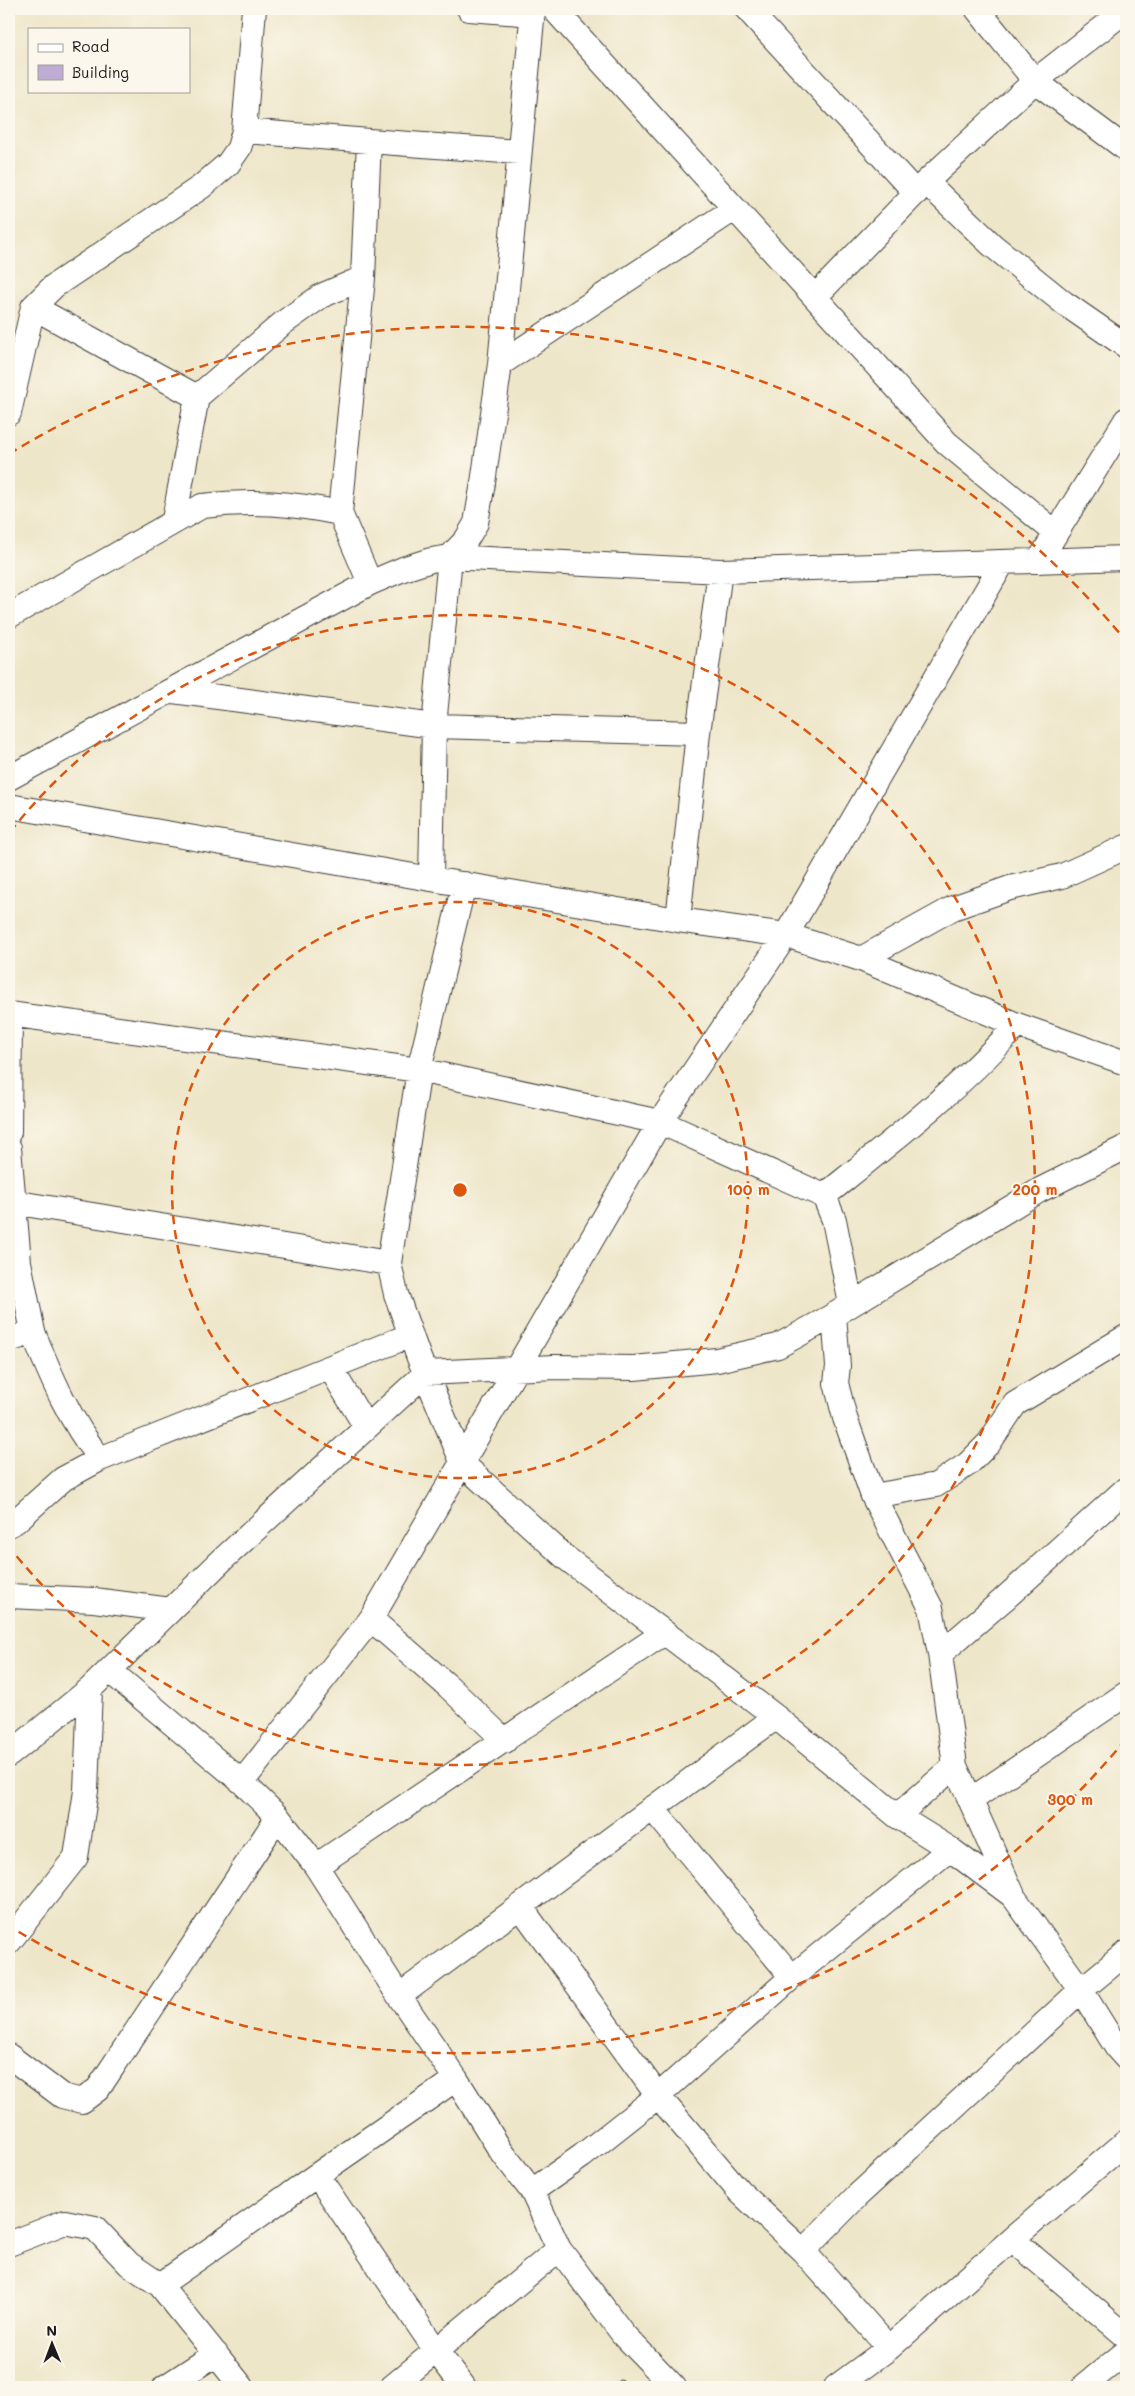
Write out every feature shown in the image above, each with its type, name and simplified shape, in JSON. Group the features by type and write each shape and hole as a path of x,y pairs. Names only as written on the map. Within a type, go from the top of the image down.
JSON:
{"street":[{"path":"9,413 24,323 54,286 201,187 228,164 239,148 244,131 254,9"},
{"path":"469,9 540,11 816,296 947,443 1056,534"},
{"path":"747,9 921,187 1064,303 1126,346"},
{"path":"976,9 1035,81 1126,149"},
{"path":"816,296 921,187 1035,81 1126,10"},
{"path":"431,879 434,726 450,557 466,540 476,522 500,364 518,152 540,11"},
{"path":"244,131 518,152"},
{"path":"369,142 363,278 340,513 370,583"},
{"path":"500,364 734,210"},
{"path":"174,520 197,397 282,323 321,296 363,278"},
{"path":"24,323 197,397"},
{"path":"1039,561 1126,420"},
{"path":"9,616 174,520 202,506 238,502 299,504 340,513"},
{"path":"9,778 370,583 431,560 450,557 720,571 1126,558"},
{"path":"242,1782 372,1619 464,1464 516,1370 660,1122 786,935 1003,562"},
{"path":"678,920 698,733 720,571"},
{"path":"173,690 434,726 698,733"},
{"path":"9,806 431,879 678,920 786,935 860,959 1017,1025 1126,1063"},
{"path":"860,959 953,908 1010,888 1062,876 1126,847"},
{"path":"464,884 419,1070 390,1263 396,1294 411,1335 464,1464 566,1558 776,1717 897,1816 950,1849 1013,1896"},
{"path":"9,1132 10,1014 419,1070 660,1122 824,1196 834,1220 842,1310 836,1383 845,1418 872,1496 931,1608 940,1654 955,1766 1013,1896 1081,1990 1117,2048 1126,2058"},
{"path":"824,1196 908,1129 983,1062 1017,1025"},
{"path":"9,1754 110,1671 222,1560 426,1372 556,1367 634,1368 717,1360 778,1346 842,1310 1040,1190 1126,1147"},
{"path":"9,1148 12,1202 19,1262 33,1332 46,1367 74,1422 100,1459"},
{"path":"12,1202 390,1263"},
{"path":"9,1340 33,1332"},
{"path":"9,1525 63,1479 100,1459 331,1369 411,1335"},
{"path":"872,1496 936,1484 968,1464 989,1443 1015,1404 1126,1337"},
{"path":"331,1369 366,1427"},
{"path":"940,1654 1010,1594 1126,1489"},
{"path":"9,1596 94,1600 172,1610"},
{"path":"372,1619 449,1687 505,1741"},
{"path":"316,1866 664,1633"},
{"path":"110,1671 242,1782 278,1817 316,1866 501,2151 532,2191 559,2249 623,2334 674,2387"},
{"path":"9,1942 76,1857 86,1791 90,1689"},
{"path":"971,1800 1126,1694"},
{"path":"399,1996 776,1717"},
{"path":"897,1816 955,1766"},
{"path":"652,1808 792,1977"},
{"path":"9,2056 62,2096 82,2101 98,2088 278,1817"},
{"path":"532,2191 582,2156 658,2096 792,1977 950,1849"},
{"path":"520,1906 658,2096 739,2191 803,2251 890,2348"},
{"path":"803,2251 857,2196 1081,1990 1126,1953"},
{"path":"160,2285 456,2079"},
{"path":"836,2387 890,2348 1012,2239 1126,2142"},
{"path":"318,2175 437,2352 464,2387"},
{"path":"9,2244 65,2222 95,2228 129,2264 160,2285 242,2387"},
{"path":"1012,2239 1123,2327"},
{"path":"392,2387 437,2352 559,2249"},
{"path":"1083,2387 1126,2352"},
{"path":"166,2387 216,2354"}],"building":[{"path":"622,2379 627,2387 611,2387"}]}
